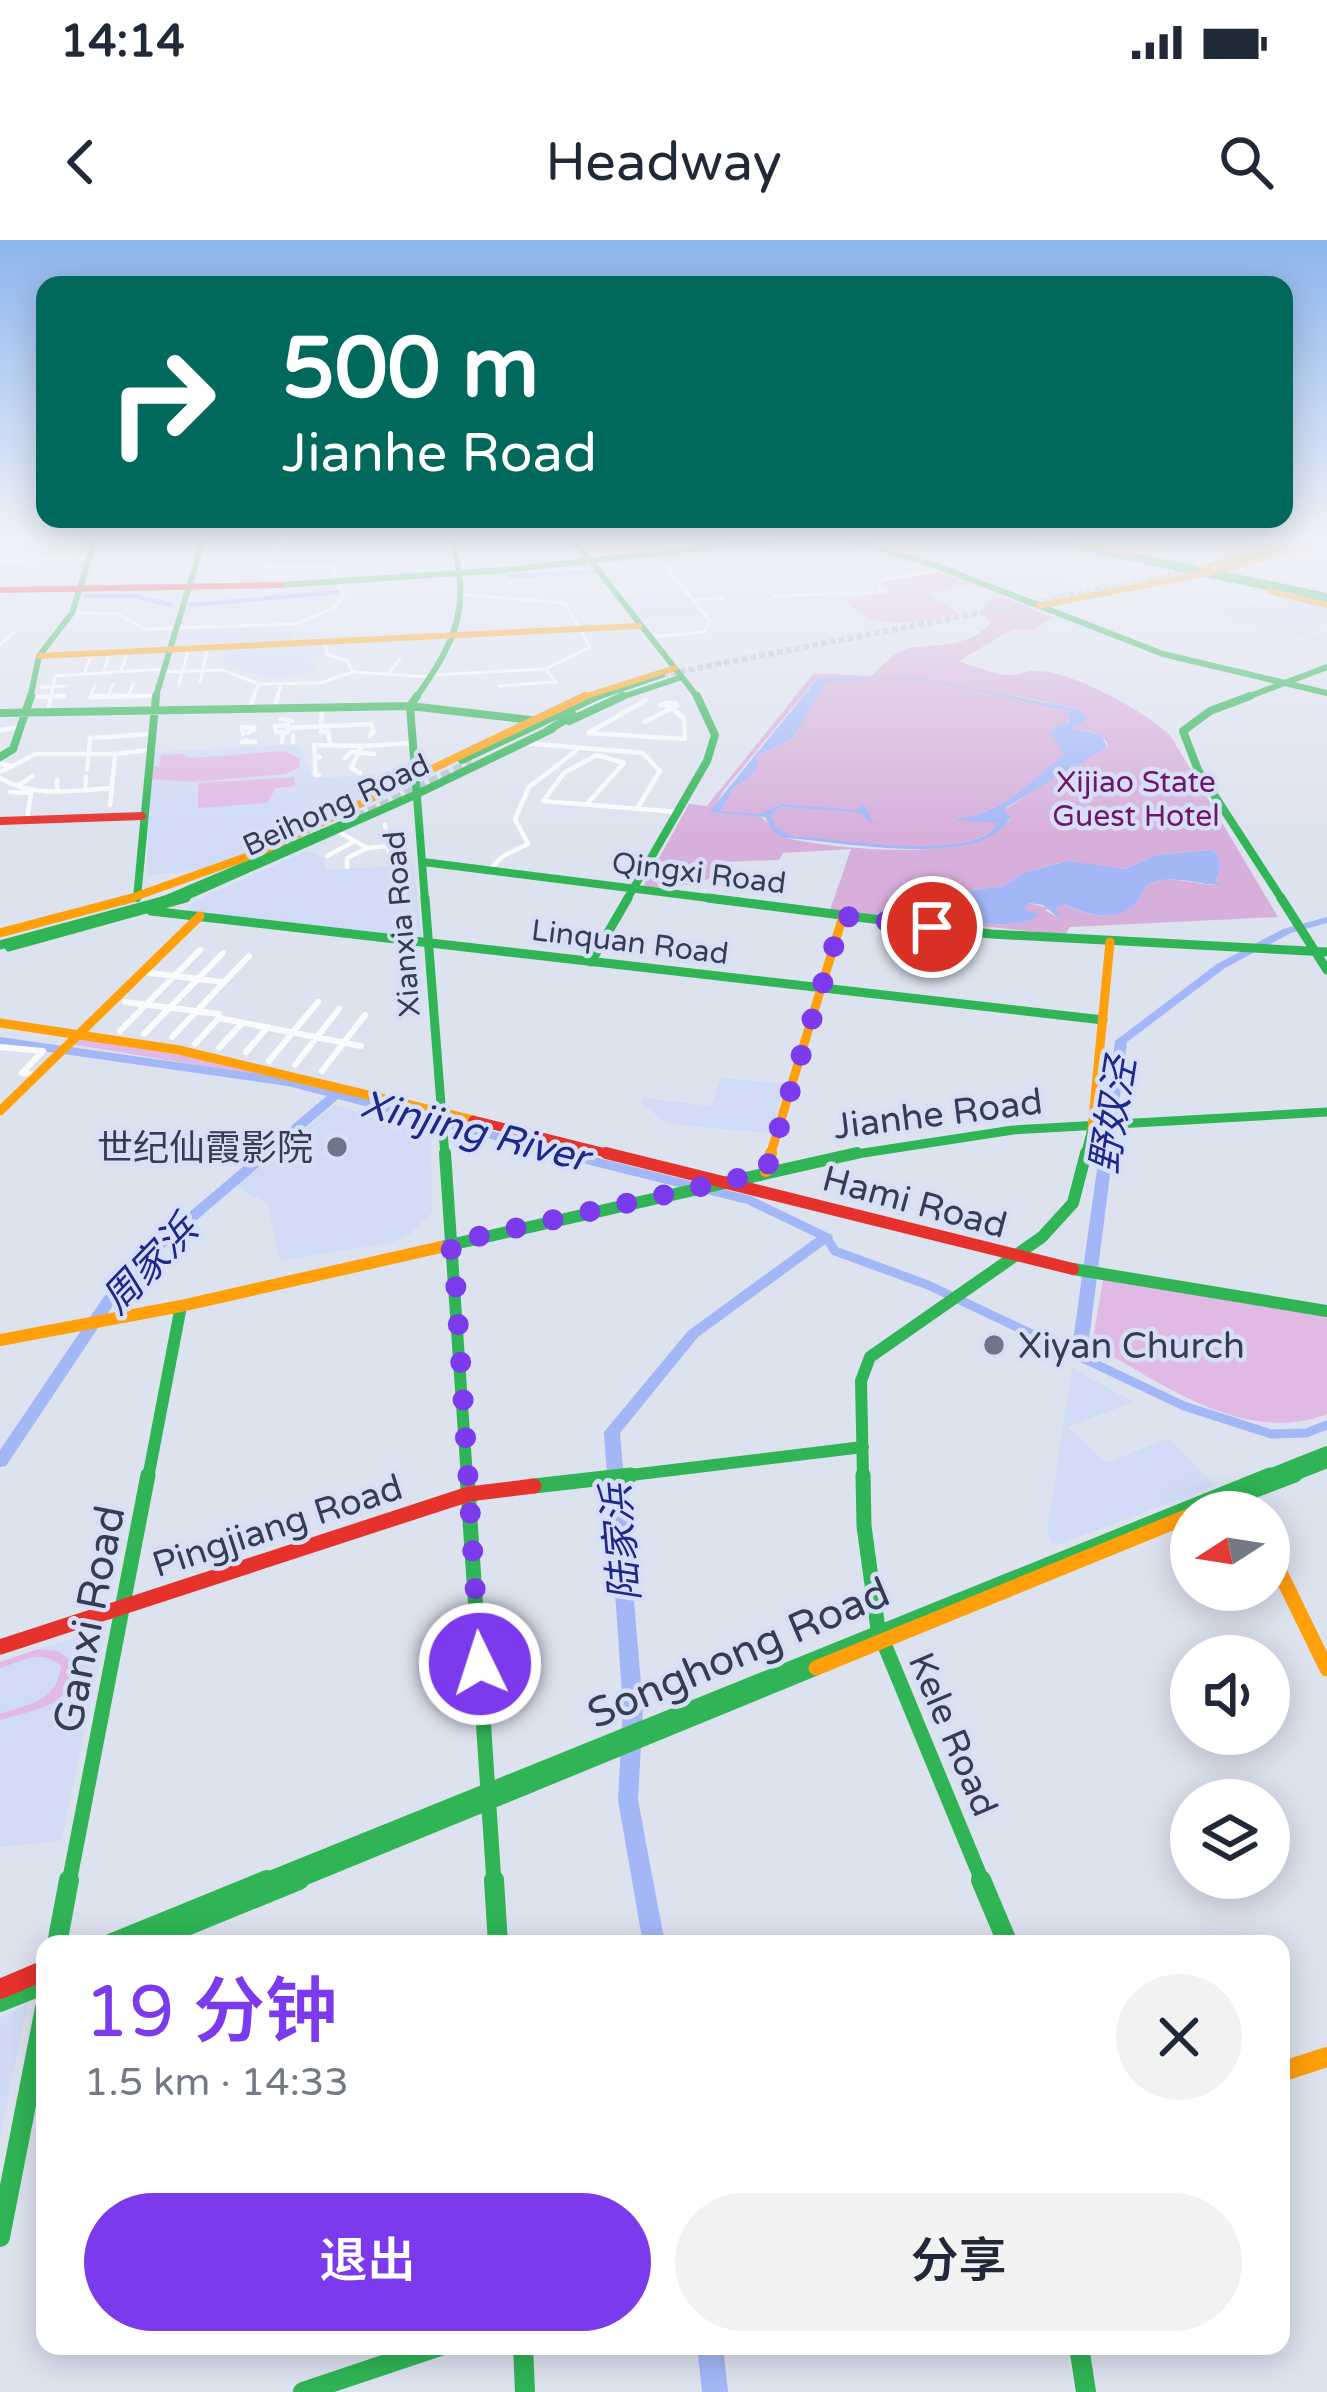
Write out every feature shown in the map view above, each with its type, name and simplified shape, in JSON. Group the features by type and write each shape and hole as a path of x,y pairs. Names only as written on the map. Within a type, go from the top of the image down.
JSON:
{"main road":[{"path":"0,768 27,712 38,656 53,637"},
{"path":"137,898 154,703 171,637"},
{"path":"38,656 432,637"},
{"path":"410,706 459,637"},
{"path":"591,962 707,761 715,735 712,718 672,674 648,637"},
{"path":"1125,637 1327,692"},
{"path":"1327,667 1194,719 1184,731 1184,743 1295,921 1321,952 1327,970"},
{"path":"547,713 672,674"},
{"path":"600,694 467,761 672,674"},
{"name":"Beihong Road","path":"0,941 151,911 250,872 394,805 415,801 448,779 672,674"},
{"name":"Beihong Road","path":"0,941 221,869 603,688 672,674"},
{"path":"0,713 154,703 284,724 322,707 410,706 531,721"},
{"name":"Xianxia Road","path":"410,706 497,1935"},
{"path":"547,731 586,707"},
{"path":"412,778 448,779"},
{"path":"392,789 415,801"},
{"path":"0,821 142,816"},
{"path":"0,941 162,895 349,819 174,898"},
{"name":"Qingxi Road","path":"424,862 977,933 1321,952"},
{"path":"0,941 174,898 250,872"},
{"name":"Linquan Road","path":"151,911 1103,1020"},
{"path":"0,1111 200,916"},
{"path":"766,1172 843,916"},
{"name":"Kele Road","path":"1004,1935 880,1634 864,1526 863,1368 946,1301 1057,1226 1073,1203 1100,1125 1110,942"},
{"name":"Hami Road","path":"0,1023 211,1057 439,1110 1011,1257 1327,1311"},
{"name":"Jianhe Road","path":"0,1340 181,1306 923,1140 1327,1112"},
{"name":"Ganxi Road","path":"59,1935 181,1306"},
{"name":"Pingjiang Road","path":"0,1647 469,1494 863,1447"},
{"name":"Songhong Road","path":"1239,1491 1327,1452"},
{"name":"Songhong Road","path":"1239,1491 1327,1462"},
{"name":"Songhong Road","path":"163,1935 880,1634 1170,1518"},
{"name":"Songhong Road","path":"880,1634 1170,1524"},
{"path":"1290,1593 1327,1669"},
{"name":"Songhong Road","path":"133,1935 489,1797"},
{"path":"0,1989 36,1974"},
{"path":"0,2002 36,1988"},
{"path":"0,2237 36,2054"},
{"path":"1290,2069 1327,2057"},
{"path":"303,2392 413,2355"},
{"path":"523,2355 525,2392"},
{"path":"1080,2355 1086,2392"}],"street":[{"path":"293,644 294,637"},
{"path":"48,712 55,676 85,671 201,670 233,673 259,684 281,684 328,682 352,672 431,676 544,669 590,646 584,637"},
{"path":"325,643 327,654 347,661 354,667 352,672"},
{"path":"200,683 207,650"},
{"path":"179,684 188,651"},
{"path":"108,658 90,698 128,697 154,703"},
{"path":"108,698 125,658"},
{"path":"85,671 90,659"},
{"path":"387,675 400,659"},
{"path":"128,697 143,661"},
{"path":"499,686 556,682 544,669"},
{"path":"251,704 259,684"},
{"path":"281,684 284,724 292,738"},
{"path":"41,687 67,686"},
{"path":"624,695 677,705 645,722"},
{"path":"38,697 64,696"},
{"path":"646,700 588,733 684,742 684,719 672,708"},
{"path":"322,707 321,732 328,731 330,742"},
{"path":"245,717 247,733 284,724 371,724 372,735 355,735"},
{"path":"0,730 21,728"},
{"path":"86,790 90,739 150,734"},
{"path":"110,805 115,736"},
{"path":"319,776 315,760 320,757 315,757 314,745 330,742 374,751"},
{"path":"524,742 581,750 624,763 586,805"},
{"path":"345,758 362,748 411,743"},
{"path":"355,767 362,748"},
{"path":"489,871 503,856 528,844 515,819 522,794 544,771 581,750 623,748 652,758 660,772 637,809"},
{"path":"0,768 34,754 148,750"},
{"path":"56,766 58,755"},
{"path":"597,755 564,773 543,801 677,812"},
{"path":"0,768 17,786 57,792 112,788"},
{"path":"17,786 33,776"},
{"path":"57,780 57,792"},
{"path":"10,792 31,793 27,820"},
{"path":"385,825 390,862"},
{"path":"337,831 352,836 353,842"},
{"path":"353,842 367,848"},
{"path":"327,856 353,842"},
{"path":"347,867 347,859 367,848 399,846"},
{"path":"120,1031 200,950"},
{"path":"144,1034 223,953"},
{"path":"172,1037 249,956"},
{"path":"142,972 224,982"},
{"path":"125,1002 219,1013 219,1018"},
{"path":"269,1061 318,1002"},
{"path":"295,1065 339,1010"},
{"path":"322,1071 365,1015"},
{"path":"219,1018 361,1046"},
{"path":"195,1044 219,1018"},
{"path":"219,1048 243,1022"},
{"path":"246,1052 269,1026"},
{"path":"0,1047 43,1051 22,1073 35,1075"}],"shaded area":[{"path":"177,637 291,637 289,642 175,644"},
{"path":"322,643 323,655 308,656 319,672 272,678 222,664 226,648"},
{"path":"299,745 313,778 360,776 399,781 266,847 203,870 147,875 151,752"},
{"path":"285,751 300,759 299,768 285,774 193,782 150,779 151,767 159,766 161,755 191,758"},
{"path":"294,777 295,786 276,788 267,803 198,808 198,783"},
{"path":"306,851 324,858 325,870 414,865 422,938 186,912 195,901"},
{"path":"77,1038 193,1057 434,1111 435,1120 293,1081 70,1044"},
{"path":"721,1078 785,1084 770,1133 668,1124 641,1103 644,1098 711,1106"},
{"path":"335,1105 431,1134 432,1213 409,1235 390,1243 280,1261 267,1203 235,1187"},
{"path":"1104,1275 1327,1314 1327,1414 1296,1422 1235,1416 1175,1392 1092,1344"},
{"path":"1072,1368 1133,1402 1068,1427 1106,1463 1169,1438 1215,1486 1170,1491 1170,1503 1054,1546 1047,1532"},
{"path":"90,1633 102,1649 61,1841 0,1847 0,1662"},
{"path":"38,1649 58,1651 73,1662 67,1689 50,1704 0,1720 0,1714 40,1700 54,1687 61,1666 47,1658 0,1668 0,1662"},
{"path":"27,2005 0,2138 0,2017"}],"green space":[{"name":"Xijiao State Guest Hotel","path":"969,637 999,637 959,661 1006,675 1034,671 1067,677 1126,704 1170,735 1278,917 1070,927 1065,935 830,910 851,849 783,853 779,860 719,862 726,871 707,880 643,887 689,804 707,806 814,673 871,676 904,649","holes":["816,679 836,679 826,682 792,739 757,756 757,771 733,789 720,809 725,813 711,812","1007,694 1078,709 1084,720 1072,728 1095,733 1107,747 1003,811 1011,818 996,833 971,842 940,848 871,849 786,838 759,816 782,804 830,809 780,807 771,816 775,827 790,836 899,847 957,844 981,837 1004,819 951,820 1000,805 1026,788 1065,754 1049,731 1072,716 1069,711","1210,850 1218,854 1216,882 1220,885 1154,882 1120,913 1091,914 1065,904 1054,909 1055,916 1048,908 1029,903 1023,909 1038,914 1031,919 999,924 959,912 972,890 1004,886 1023,873 1062,862 1125,869 1157,855"]}],"water":[{"path":"880,677 927,679 1078,709 1086,715 1085,721 1072,728 1101,735 1107,747 1007,807 1004,811 1011,817 995,834 971,844 906,849 785,838 773,832 765,817 709,812 817,679","holes":["932,681 1069,711 1069,722 1049,731 1064,754 999,805 949,820 998,823 984,836 933,846 790,836 776,827 771,816 780,807 858,812 874,825 863,802 858,810 782,804 759,814 721,811 733,789 757,771 757,756 792,739 827,682"]},
{"path":"1210,850 1218,854 1216,881 1221,885 1154,882 1120,914 1092,914 1065,904 1055,909 1060,914 1056,916 1043,905 1029,903 1024,909 1039,914 1023,922 999,924 959,912 972,890 1004,886 1023,873 1067,861 1125,869 1157,855"}],"waterway":[{"name":"野奴泾","path":"1079,1355 1121,1041 1221,966 1287,931 1327,920"},
{"name":"Xinjing River","path":"0,1041 288,1082 571,1156"},
{"name":"周家浜","path":"0,1462 108,1301 152,1251 333,1097"},
{"name":"Xinjing River","path":"560,1153 571,1156"},
{"name":"Xinjing River","path":"571,1156 749,1200 826,1237 835,1251 928,1285 1184,1406 1271,1434 1306,1433 1327,1425"},
{"name":"陆家浜","path":"652,1935 628,1800 633,1708 612,1432 693,1334 826,1237"},
{"name":"陆家浜","path":"711,2355 715,2392"}],"tunnel":[{"path":"662,675 854,637"},
{"path":"357,818 472,762"}],"traffic: fast":[{"path":"0,757 13,749 27,713 39,656 53,637"},
{"path":"137,898 152,710 174,637"},
{"path":"453,637 410,706 453,1258 497,1935"},
{"path":"591,962 707,761 715,735 706,708 651,637"},
{"path":"1120,637 1163,654 1327,693"},
{"path":"1327,667 1210,711 1183,731 1198,770 1327,970"},
{"path":"462,760 600,695 662,675"},
{"path":"569,721 629,693 682,677"},
{"path":"0,713 410,706 531,720"},
{"path":"547,731 573,715"},
{"path":"415,795 552,729"},
{"path":"9,947 190,897 415,795"},
{"path":"0,945 174,898 353,820"},
{"path":"423,862 991,934 1327,952"},
{"path":"151,911 1103,1020"},
{"path":"441,1247 893,1145 1013,1130 1327,1112"},
{"path":"1004,1935 878,1629 864,1526 861,1381 870,1357 1042,1237 1073,1203 1092,1129"},
{"path":"1073,1269 1327,1311"},
{"path":"59,1935 181,1306"},
{"path":"534,1486 863,1447"},
{"path":"132,1935 878,1629 1327,1452"},
{"path":"1252,1491 1327,1462"},
{"path":"164,1935 816,1668"},
{"path":"0,2002 36,1988"},
{"path":"0,2237 36,2054"},
{"path":"303,2392 413,2355"},
{"path":"523,2355 525,2392"},
{"path":"1080,2355 1086,2392"}],"traffic: slow":[{"path":"39,656 410,637"},
{"path":"413,778 581,697 675,668"},
{"path":"0,933 108,906 212,871 314,828 413,778"},
{"path":"0,1111 200,916"},
{"path":"766,1171 843,916"},
{"path":"1092,1129 1110,942"},
{"path":"0,1023 179,1050 473,1120"},
{"path":"0,1340 181,1306 441,1247"},
{"path":"816,1668 1170,1524"},
{"path":"1290,1593 1327,1669"},
{"path":"1290,2069 1327,2057"}],"traffic: jam":[{"path":"0,821 142,816"},
{"path":"473,1120 1073,1269"},
{"path":"0,1647 469,1494 534,1486"},
{"path":"0,1989 36,1974"}],"place":[{"name":"世纪仙霞影院","path":"337,1147"},
{"name":"Xiyan Church","path":"994,1345"}],"route":[{"path":"480,1664 454,1258 449,1243 766,1172 843,916 932,927"}]}
